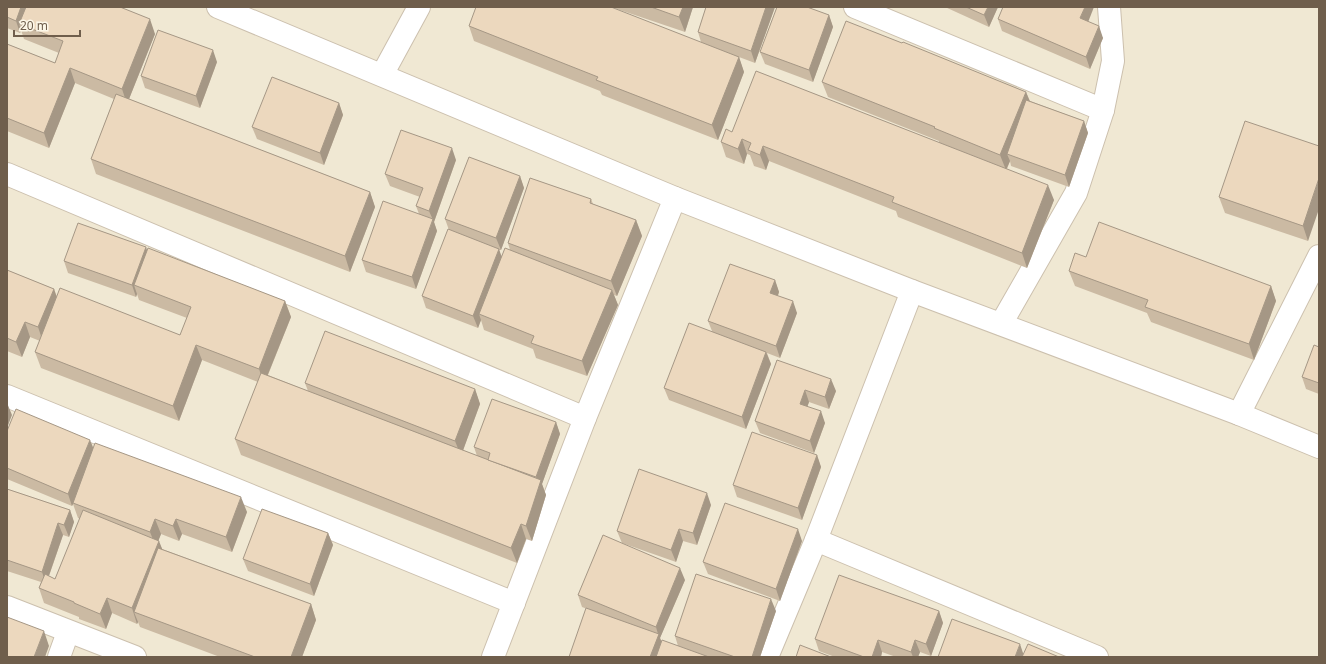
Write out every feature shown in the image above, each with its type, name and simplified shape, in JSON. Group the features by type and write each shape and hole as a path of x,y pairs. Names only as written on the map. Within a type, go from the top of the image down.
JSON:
{"street":[{"path":"218,7 675,198 912,291 1239,414 1319,447"},
{"path":"382,75 419,7"},
{"path":"855,7 1103,110"},
{"path":"1001,324 1076,193 1103,110 1114,61 1110,7"},
{"path":"7,174 585,418"},
{"path":"493,657 585,418 675,198"},
{"path":"1239,414 1319,256"},
{"path":"767,657 816,540 912,291"},
{"path":"7,396 514,603"},
{"path":"816,540 1097,657"},
{"path":"7,607 135,657"},
{"path":"59,657 68,632"}],"shaded area":[{"path":"7,7 1319,7 1319,657 7,657"}],"building":[{"path":"7,7 21,7 16,21 7,17"},
{"path":"26,7 120,7 150,19 122,89 70,68 44,133 7,118 7,44 55,63 63,41 19,24"},
{"path":"476,7 611,7 739,57 712,125 596,80 598,77 469,26"},
{"path":"651,7 683,7 679,17"},
{"path":"706,7 766,7 751,51 698,32"},
{"path":"777,7 807,7 829,15 809,70 760,52"},
{"path":"966,7 988,7 984,15"},
{"path":"1003,7 1085,7 1080,18 1099,26 1086,57 998,19"},
{"path":"846,21 902,43 903,42 1026,92 1000,155 934,128 935,127 822,82"},
{"path":"158,30 213,50 196,96 141,76"},
{"path":"756,71 1048,185 1022,253 892,202 894,197 763,146 760,155 748,150 751,143 742,139 738,149 721,142 726,129 732,132"},
{"path":"272,77 339,103 320,153 252,127"},
{"path":"116,94 370,192 345,256 91,159"},
{"path":"1026,100 1084,121 1065,175 1007,154"},
{"path":"1245,121 1319,146 1319,178 1303,226 1219,197"},
{"path":"401,130 452,148 429,211 416,206 423,188 385,174"},
{"path":"469,157 520,176 496,238 445,219"},
{"path":"530,178 591,199 590,203 636,220 611,281 508,243"},
{"path":"383,201 433,219 412,277 362,260"},
{"path":"1099,222 1271,286 1249,344 1145,307 1148,300 1069,271 1075,253 1086,257"},
{"path":"78,223 146,247 132,285 64,261"},
{"path":"448,229 499,249 473,316 422,296"},
{"path":"148,248 285,301 259,369 196,345 173,406 35,352 60,288 180,335 191,307 134,285"},
{"path":"505,248 612,290 582,361 531,343 534,336 479,314"},
{"path":"730,264 775,280 770,293 793,301 776,346 708,321"},
{"path":"7,270 54,289 38,327 25,322 16,342 7,338"},
{"path":"689,323 766,352 742,417 664,388"},
{"path":"325,331 475,389 455,441 305,383"},
{"path":"1314,345 1319,347 1319,383 1302,377"},
{"path":"777,360 831,379 825,397 805,390 800,404 821,411 810,441 755,421"},
{"path":"261,373 541,480 526,526 521,524 511,548 235,439"},
{"path":"492,399 556,422 536,477 488,460 490,453 474,447"},
{"path":"16,409 90,440 68,494 7,468 7,431"},
{"path":"752,432 817,455 798,508 733,485"},
{"path":"95,443 241,497 226,537 176,519 173,526 155,519 150,532 73,503"},
{"path":"639,469 707,493 693,533 679,529 671,550 617,531"},
{"path":"7,489 70,510 64,525 58,523 42,572 7,560"},
{"path":"725,503 798,529 776,589 703,562"},
{"path":"262,509 328,533 310,584 243,559"},
{"path":"83,510 159,541 132,608 107,598 100,614 39,588 45,574 55,579"},
{"path":"603,535 680,568 656,627 578,595"},
{"path":"158,548 311,604 291,657 255,657 134,612"},
{"path":"696,574 771,599 752,657 735,657 675,636"},
{"path":"839,575 939,611 926,644 915,640 911,652 878,640 872,657 864,657 815,639"},
{"path":"586,608 659,634 650,657 569,657"},
{"path":"7,617 44,631 34,657 7,657"},
{"path":"952,619 1020,644 1015,657 938,657"},
{"path":"662,640 709,657 656,657"},
{"path":"1028,644 1059,657 1022,657"},
{"path":"800,645 831,657 796,657"}]}
